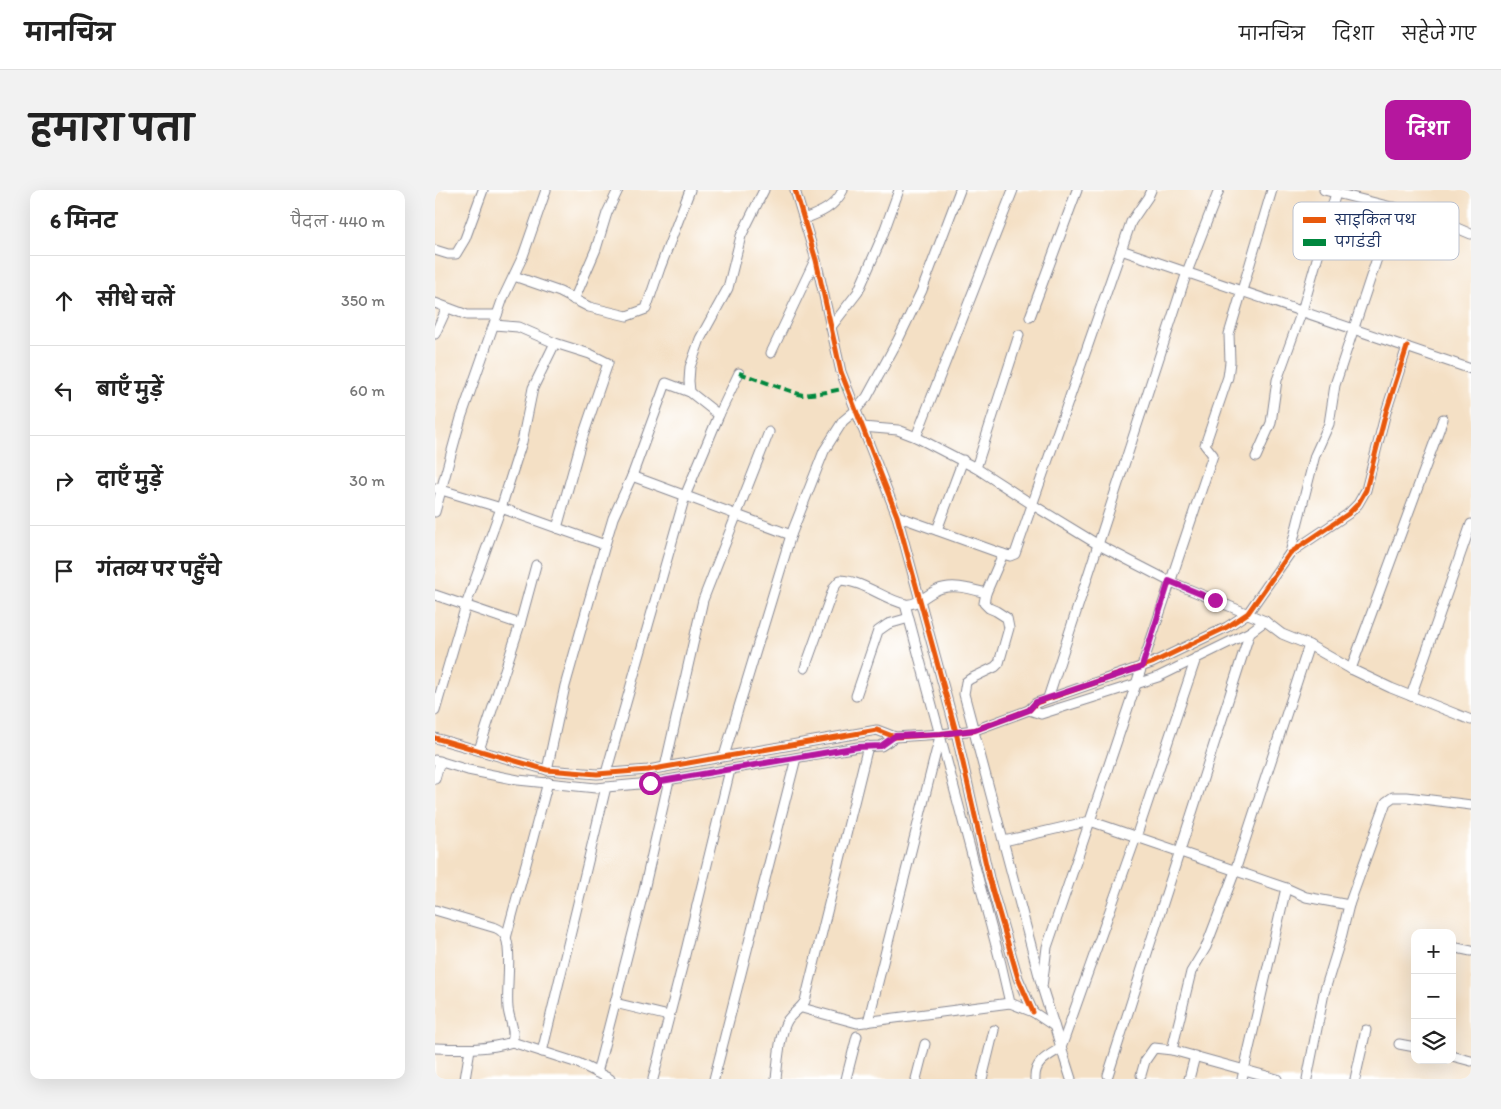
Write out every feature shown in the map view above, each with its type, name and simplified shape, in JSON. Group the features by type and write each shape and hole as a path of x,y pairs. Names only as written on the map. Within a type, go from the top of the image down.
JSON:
{"street":[{"path":"435,250 456,254 465,239 483,190"},
{"path":"435,512 439,489 461,418 503,298 523,256 546,190"},
{"path":"574,300 596,248 607,213 618,190"},
{"path":"514,276 559,292 589,307 627,316 646,309 659,268 690,190"},
{"path":"690,392 691,367 700,339 728,288 741,236 764,190"},
{"path":"795,190 815,260 841,372 897,516 955,732 989,878 1018,978 1033,1012"},
{"path":"804,219 819,214 832,206 843,190"},
{"path":"831,327 858,292 883,238 899,190"},
{"path":"724,756 791,535 824,451 843,421 867,397 918,299 960,190"},
{"path":"916,437 1013,190"},
{"path":"1030,317 1077,190"},
{"path":"897,516 1003,554 1010,556 1015,554 1131,222 1148,198 1151,190"},
{"path":"1048,698 1187,272 1219,190"},
{"path":"1042,987 1047,947 1213,455 1205,445 1228,377 1230,362 1229,334 1272,190"},
{"path":"1324,190 1353,194 1378,202"},
{"path":"1333,202 1336,193"},
{"path":"1459,229 1471,234"},
{"path":"1121,250 1471,369"},
{"path":"771,353 815,260"},
{"path":"1256,457 1271,423 1277,380 1302,311 1317,260"},
{"path":"435,738 547,770 597,774 665,767 877,730 895,736 975,730 1029,710 1036,702 1142,667 1227,627 1248,613 1290,553 1315,455 1329,424 1335,385 1377,260"},
{"path":"435,303 467,315 497,315"},
{"path":"435,334 447,308"},
{"path":"494,325 518,327 555,343 608,362 581,442 557,528"},
{"path":"976,468 1019,335"},
{"path":"435,711 466,605 501,508 522,442 533,388 555,343"},
{"path":"1290,553 1348,514 1358,504 1366,490 1386,412 1407,347"},
{"path":"606,773 685,496 739,373"},
{"path":"547,770 565,686 613,518 632,476 666,382 690,392 719,415"},
{"path":"1351,669 1443,420"},
{"path":"862,427 898,430 916,437 963,460 1097,544 1169,581 1265,621 1282,634 1309,645 1351,669 1411,696 1470,717"},
{"path":"665,767 703,600 769,432"},
{"path":"937,530 963,460"},
{"path":"632,476 791,535"},
{"path":"439,489 501,508 605,545"},
{"path":"1411,696 1471,524"},
{"path":"1003,554 986,593 984,603 1007,618 1009,624 1002,656 999,662 990,670 969,679 964,687 1042,987 1071,1079"},
{"path":"479,750 520,624 536,565"},
{"path":"805,668 834,587 840,580 850,580 905,604 920,600 938,590 949,588 965,588 986,593"},
{"path":"435,595 520,624"},
{"path":"905,604 941,734 1010,1003"},
{"path":"856,696 878,631 888,624 909,618"},
{"path":"1029,710 1041,714 1158,677 1250,632 1265,621"},
{"path":"1108,1075 1250,632"},
{"path":"1172,1050 1191,972 1205,947 1235,871 1309,645"},
{"path":"1035,1079 1034,1073 1037,1066 1045,1058 1061,1048 1136,837 1196,658"},
{"path":"868,1022 941,734"},
{"path":"435,779 438,760 468,770 518,780 596,788 607,787 669,780 868,746 881,746 895,736"},
{"path":"776,1079 787,1020 802,1008 805,1001 868,746"},
{"path":"714,1079 796,758"},
{"path":"653,1079 730,770"},
{"path":"597,1073 644,890 669,780"},
{"path":"506,938 548,782"},
{"path":"542,1052 607,787"},
{"path":"1307,1079 1323,992 1341,938 1349,905 1386,802 1393,797 1407,797 1471,805"},
{"path":"1004,841 1090,821 1286,888 1306,897 1349,905"},
{"path":"1242,1079 1286,888"},
{"path":"435,910 502,931 508,948 507,996 508,1011 514,1035 512,1042"},
{"path":"1456,948 1471,951 1471,946"},
{"path":"615,1003 669,1016"},
{"path":"802,1008 857,1023 1010,1003 1033,1012 1054,1026"},
{"path":"981,1079 994,1030"},
{"path":"1355,1079 1366,1030"},
{"path":"846,1079 857,1036"},
{"path":"435,1048 470,1049 512,1042 578,1063 609,1079"},
{"path":"917,1079 925,1044"},
{"path":"1399,1044 1411,1047"},
{"path":"1141,1075 1145,1061 1153,1048 1172,1050 1277,1079"},
{"path":"465,1079 470,1049"},
{"path":"1189,1079 1195,1056"},
{"path":"1456,1057 1471,1061"}],"marked path":[{"path":"739,373 802,395 847,388"}],"cycle path":[{"path":"795,190 816,260 841,372 897,516 956,732 989,878 1018,978 1033,1012"},
{"path":"435,738 547,770 597,774 648,770 877,730 895,737 975,730 1029,710 1036,703 1152,663 1227,627 1248,613 1290,553 1348,514 1358,504 1366,490 1386,412 1407,347"}],"route":[{"path":"650,783 858,747 881,746 895,736 975,730 1029,710 1036,702 1142,667 1169,581 1215,600"}]}
